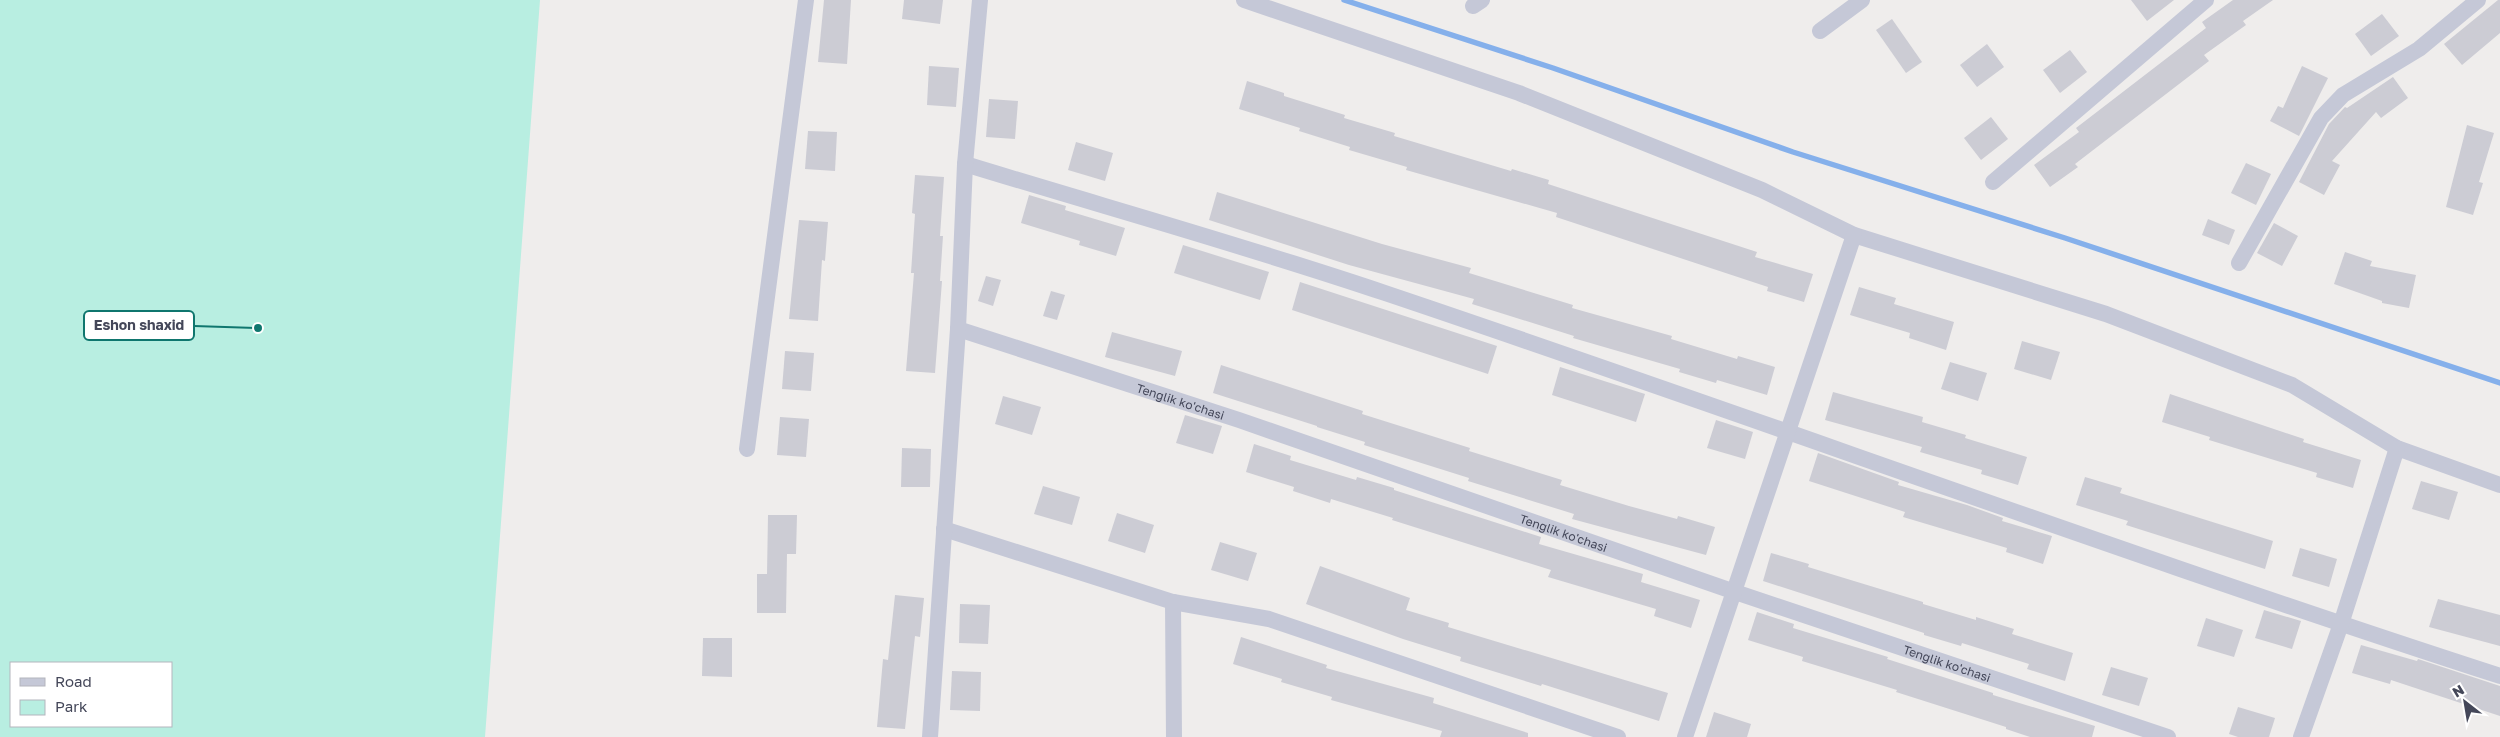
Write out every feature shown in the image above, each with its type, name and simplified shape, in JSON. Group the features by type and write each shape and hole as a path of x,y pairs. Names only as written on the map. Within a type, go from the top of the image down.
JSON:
{"street":[{"path":"747,449 806,0"},
{"path":"930,737 958,330 965,164 980,0"},
{"path":"1244,0 1519,93 1762,190 1854,234 2106,314 2292,385 2397,448 2500,485"},
{"path":"1820,31 1862,0"},
{"path":"1993,182 2206,0"},
{"path":"2239,263 2321,118 2343,95 2419,49 2478,0"},
{"path":"965,164 1380,291 2341,624 2500,676"},
{"path":"1685,737 1736,592 1854,234"},
{"name":"Tenglik ko'chasi","path":"958,330 1239,420 1736,592 2168,737"},
{"path":"2301,737 2341,624 2397,448"},
{"path":"944,529 1173,602 1269,619 1618,737"},
{"path":"1173,602 1174,737"}],"green space":[{"path":"0,0 540,0 485,737 0,737"}],"building":[{"path":"824,0 851,0 847,64 818,62"},
{"path":"904,0 943,0 940,24 902,19"},
{"path":"2131,0 2174,0 2147,21"},
{"path":"2233,0 2273,0 2243,21 2246,25 2204,55 2209,61 2075,164 2078,167 2050,187 2034,165 2079,132 2076,128 2206,28 2202,22"},
{"path":"2500,0 2500,33 2462,65 2444,44"},
{"path":"2382,14 2399,36 2371,56 2355,34"},
{"path":"1892,19 1922,62 1906,73 1876,30"},
{"path":"1987,44 2004,67 1977,87 1960,65"},
{"path":"2070,50 2087,72 2060,93 2043,70"},
{"path":"929,66 959,68 956,107 927,105"},
{"path":"2302,66 2328,78 2299,136 2270,121 2278,106 2283,108"},
{"path":"2393,77 2408,98 2381,118 2376,112 2332,161 2340,165 2324,195 2299,182 2329,124 2345,107 2347,108"},
{"path":"1247,81 1284,93 1284,96 1345,115 1344,118 1395,133 1394,136 1511,171 1512,169 1549,180 1548,184 1757,252 1755,257 1813,274 1804,302 1767,291 1768,287 1556,217 1557,213 1406,170 1407,167 1349,150 1350,147 1299,131 1300,128 1239,109"},
{"path":"989,99 1018,101 1015,139 986,137"},
{"path":"1991,117 2008,139 1981,160 1964,138"},
{"path":"2467,125 2494,133 2479,182 2483,183 2473,215 2446,207"},
{"path":"808,131 837,132 835,171 805,169"},
{"path":"1076,142 1113,153 1105,181 1068,170"},
{"path":"2246,163 2271,174 2256,205 2231,193"},
{"path":"915,175 944,177 940,236 943,236 940,281 942,281 935,373 906,371 914,273 911,273 915,214 912,213"},
{"path":"1217,192 1382,244 1471,268 1469,273 1573,305 1572,308 1672,336 1671,339 1737,359 1738,356 1775,367 1767,395 1717,380 1716,383 1679,372 1680,369 1573,338 1574,336 1472,304 1474,299 1349,265 1209,220"},
{"path":"1029,195 1066,206 1065,210 1125,228 1116,256 1079,245 1080,241 1021,223"},
{"path":"2208,219 2235,230 2229,245 2202,235"},
{"path":"799,220 828,222 825,261 822,260 818,321 789,319"},
{"path":"2274,223 2298,236 2282,266 2257,253"},
{"path":"1183,245 1269,272 1260,300 1174,273"},
{"path":"2345,252 2372,261 2370,266 2416,275 2409,308 2382,303 2382,301 2334,284"},
{"path":"986,276 1001,280 993,306 978,301"},
{"path":"1300,282 1497,346 1488,374 1292,310"},
{"path":"1859,287 1896,298 1894,304 1954,322 1946,350 1909,338 1910,333 1850,315"},
{"path":"1051,291 1065,295 1057,320 1043,316"},
{"path":"1112,332 1182,351 1175,376 1105,357"},
{"path":"2022,341 2060,352 2051,380 2014,369"},
{"path":"785,351 814,353 811,391 782,389"},
{"path":"1950,362 1987,373 1978,401 1941,389"},
{"path":"1221,365 1363,411 1362,414 1470,448 1469,451 1562,480 1560,485 1629,506 1677,519 1678,516 1715,527 1706,555 1572,519 1574,514 1468,481 1469,478 1364,445 1365,442 1213,393"},
{"path":"1560,367 1645,394 1636,422 1552,395"},
{"path":"1833,392 1923,417 1922,422 1966,435 1965,438 2027,457 2018,485 1981,474 1982,470 1920,452 1922,447 1825,420"},
{"path":"2170,394 2304,439 2303,442 2361,460 2353,488 2316,477 2317,473 2209,440 2210,437 2162,422"},
{"path":"1003,396 1041,407 1032,435 995,424"},
{"path":"1185,415 1222,426 1213,454 1176,443"},
{"path":"780,417 809,419 806,457 777,455"},
{"path":"1716,420 1753,432 1745,459 1707,448"},
{"path":"1254,444 1291,456 1290,460 1356,480 1357,477 1394,488 1394,490 1541,537 1539,544 1643,574 1641,582 1700,600 1691,628 1654,616 1656,609 1548,577 1551,570 1331,499 1330,503 1293,491 1294,487 1246,472"},
{"path":"902,448 931,449 930,487 901,487"},
{"path":"1818,453 1899,482 1898,485 1967,505 2003,518 2002,521 2052,536 2043,564 2006,552 2007,548 1903,517 1905,512 1809,481"},
{"path":"2085,477 2122,488 2120,493 2273,541 2265,569 2126,525 2128,521 2076,505"},
{"path":"2421,481 2458,492 2449,520 2412,509"},
{"path":"1043,486 1080,497 1072,525 1034,514"},
{"path":"1117,513 1154,525 1145,553 1108,541"},
{"path":"768,515 797,515 796,554 787,554 786,613 757,613 757,574 767,574"},
{"path":"1220,542 1257,553 1248,581 1211,570"},
{"path":"2300,548 2337,559 2329,587 2292,576"},
{"path":"1771,553 1809,564 1808,567 1923,602 1923,604 1976,620 1976,617 2014,629 2012,634 2073,653 2065,681 2027,669 2029,664 1962,643 1961,646 1924,635 1924,633 1763,581"},
{"path":"1320,566 1410,598 1406,610 1449,623 1448,627 1668,693 1659,721 1542,684 1541,686 1460,661 1461,657 1403,639 1306,604"},
{"path":"895,595 924,598 920,637 915,636 905,729 877,727 883,659 888,660"},
{"path":"2438,599 2500,615 2500,646 2429,627"},
{"path":"960,604 990,605 988,644 959,643"},
{"path":"2264,610 2301,621 2292,649 2255,638"},
{"path":"1757,612 1794,624 1793,628 1888,657 1887,659 1993,693 1993,695 2095,726 2092,737 2030,737 2006,729 2006,727 1896,692 1897,690 1802,661 1803,657 1748,640"},
{"path":"2206,618 2243,630 2234,657 2197,646"},
{"path":"1241,637 1327,665 1326,668 1434,698 1433,703 1528,733 1528,737 1440,737 1442,731 1331,700 1332,697 1281,682 1282,679 1233,664"},
{"path":"703,638 732,638 732,677 702,676"},
{"path":"2361,645 2417,661 2418,659 2500,686 2500,716 2391,680 2390,684 2352,673"},
{"path":"2111,667 2148,678 2139,706 2102,695"},
{"path":"952,671 981,672 980,711 950,710"},
{"path":"2238,707 2275,718 2269,737 2238,737 2229,734"},
{"path":"1714,712 1751,724 1747,737 1706,737"}],"waterway":[{"path":"1344,0 1553,68 1793,152 2065,238 2500,383"}],"place":[{"name":"Eshon shaxid","path":"258,328"}]}
